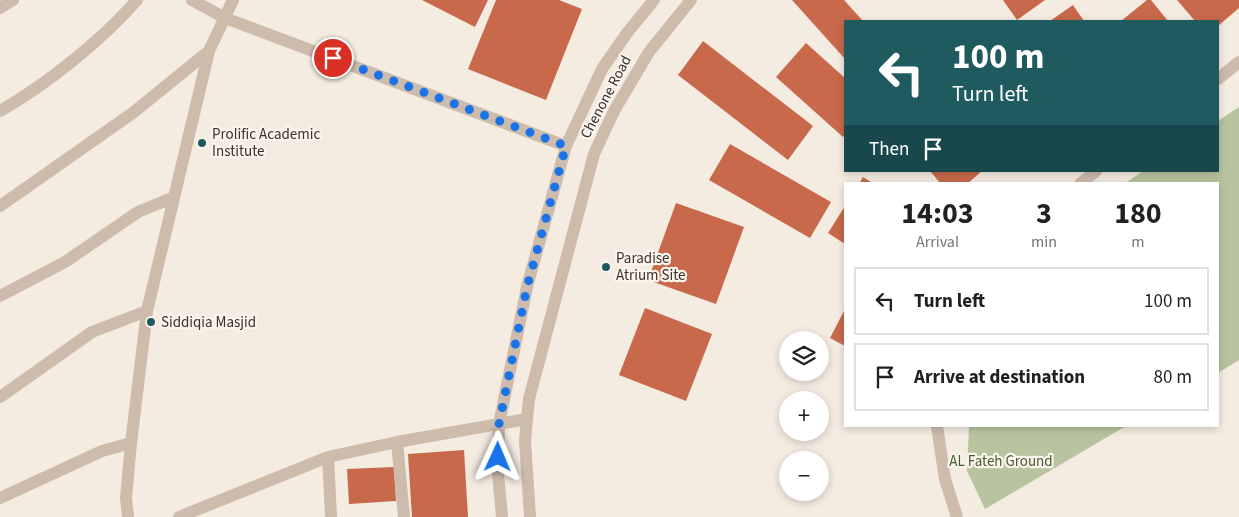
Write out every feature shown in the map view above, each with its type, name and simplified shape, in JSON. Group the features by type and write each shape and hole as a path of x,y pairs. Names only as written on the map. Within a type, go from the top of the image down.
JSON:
{"street":[{"path":"0,8 14,0"},
{"path":"0,111 27,96 125,14 137,0"},
{"path":"192,0 225,18 566,146"},
{"path":"128,517 126,498 130,442 147,311 172,198 209,51 233,0"},
{"name":"Chenone Road","path":"502,517 498,474 499,424 527,287 566,146 602,69 627,33 654,0"},
{"name":"Chenone Road","path":"530,517 526,441 527,419 534,376 594,154 614,111 649,52 691,0"},
{"path":"0,206 134,112 209,51"},
{"path":"1219,77 1239,62"},
{"path":"1082,182 1095,172"},
{"path":"0,296 66,262 138,212 172,198"},
{"path":"0,397 92,332 147,311"},
{"path":"179,517 328,457 397,442 527,419"},
{"path":"937,427 945,479 957,517"},
{"path":"0,498 102,451 130,442"},
{"path":"397,442 404,517"},
{"path":"328,457 331,517"}],"green space":[{"path":"1239,107 1239,360 1219,372 1219,182 1127,182 1142,172 1219,172 1219,120"},
{"name":"AL Fateh Ground","path":"969,427 1124,427 985,509 967,471"}],"building":[{"path":"422,0 488,0 475,27"},
{"path":"496,0 559,0 582,9 546,100 468,69"},
{"path":"792,0 844,0 862,20 844,20 844,58"},
{"path":"1003,0 1045,0 1017,20"},
{"path":"1147,0 1151,0 1167,20 1122,20"},
{"path":"1177,0 1239,0 1239,8 1219,25 1219,20 1194,20"},
{"path":"1073,5 1083,20 1051,20"},
{"path":"703,41 813,126 788,160 678,75"},
{"path":"806,43 844,77 843,137 776,77"},
{"path":"730,144 831,202 810,238 709,180"},
{"path":"931,172 981,172 969,182 939,182"},
{"path":"863,177 871,182 860,182"},
{"path":"676,203 744,227 716,304 648,280"},
{"path":"844,208 844,243 828,233"},
{"path":"645,308 712,334 686,401 619,375"},
{"path":"844,311 844,345 830,338"},
{"path":"464,450 468,517 412,517 408,454"},
{"path":"394,467 396,501 349,504 347,469"}],"place":[{"name":"Prolific Academic Institute","path":"202,143"},
{"name":"Paradise Atrium Site","path":"606,267"},
{"name":"Siddiqia Masjid","path":"151,322"}],"route":[{"path":"333,58 566,146 527,287 499,424 498,457"}]}
